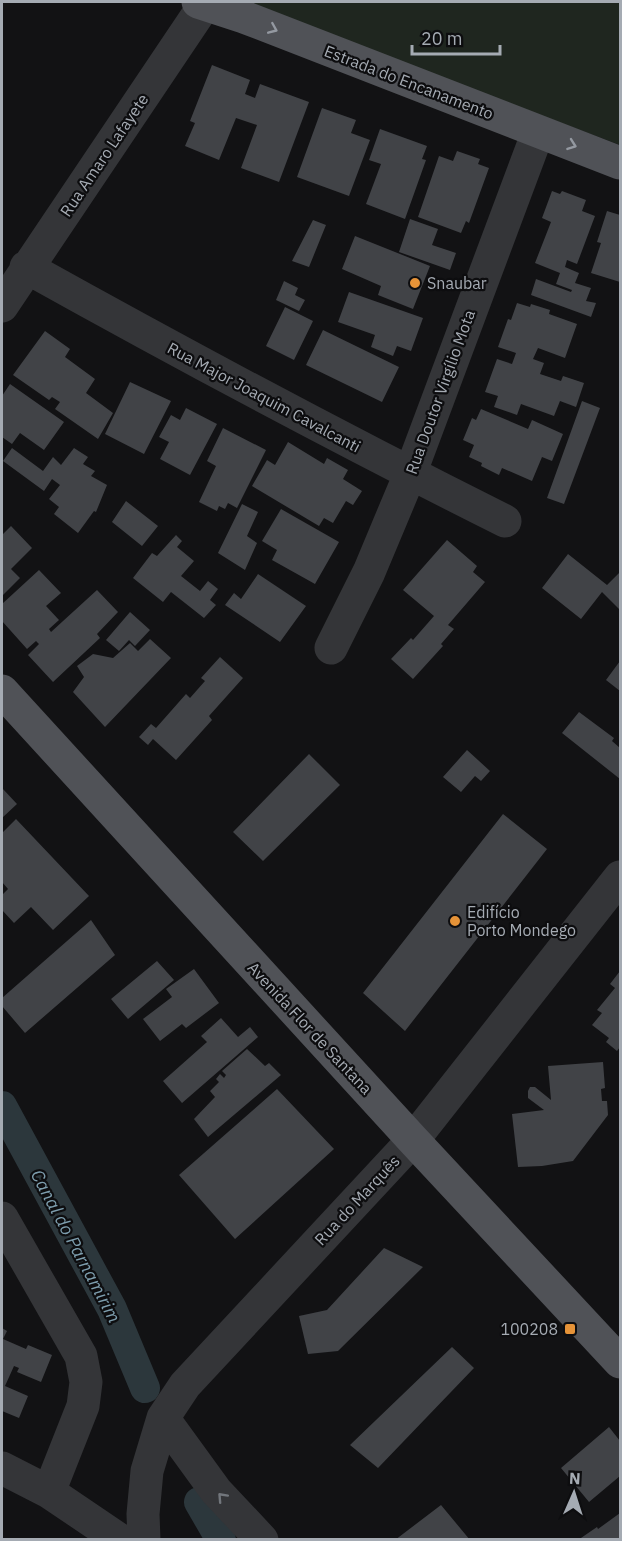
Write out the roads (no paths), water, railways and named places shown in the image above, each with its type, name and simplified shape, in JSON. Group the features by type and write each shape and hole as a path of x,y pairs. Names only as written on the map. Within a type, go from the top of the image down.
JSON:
{"main road":[{"name":"Estrada do Encanamento","path":"217,5 538,132 621,162"},
{"name":"Avenida Flor de Santana","path":"2,691 413,1140 621,1362"}],"street":[{"name":"Rua Amaro Lafayete","path":"2,306 26,267 105,155 217,5"},
{"name":"Rua Doutor Virgílio Mota","path":"331,648 369,572 410,474 538,132"},
{"name":"Rua Major Joaquim Cavalcanti","path":"26,267 179,353 505,521"},
{"name":"Rua do Marquês","path":"144,1539 143,1514 147,1471 163,1418 185,1385 413,1140 621,877"},
{"path":"2,1218 81,1356 86,1382 83,1406 49,1492"},
{"path":"163,1418 216,1491 262,1539"},
{"path":"2,1468 49,1492 120,1539"}],"waterway":[{"name":"Canal do Parnamirim","path":"2,1106 112,1309 145,1388"},
{"name":"Canal do Parnamirim","path":"199,1502 221,1540"}],"place":[{"name":"Snaubar","path":"415,283"},
{"name":"Edifício Porto Mondego","path":"455,921"},
{"name":"100208","path":"570,1329"}]}
